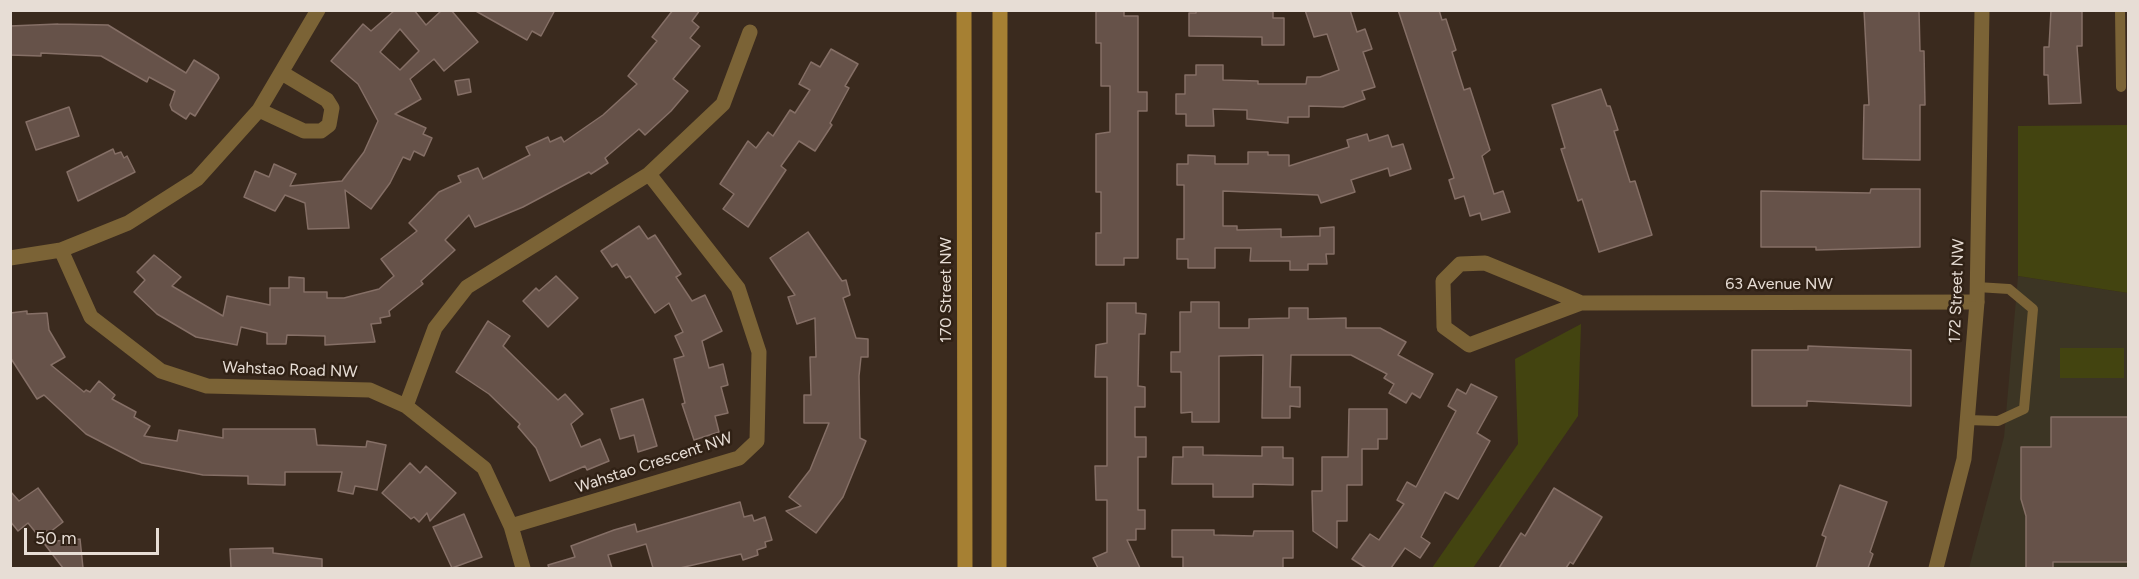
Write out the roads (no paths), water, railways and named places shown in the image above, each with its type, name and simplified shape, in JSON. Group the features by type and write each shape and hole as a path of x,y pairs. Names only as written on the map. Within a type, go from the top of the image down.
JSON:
{"main road":[{"name":"170 Street NW","path":"964,10 965,568"},
{"path":"999,10 999,568"}],"street":[{"path":"10,258 61,250 128,223 197,179 260,110 318,10"},
{"name":"172 Street NW","path":"1936,568 1964,459 1977,294 1982,10"},
{"path":"406,406 435,328 466,287 649,174 723,104 750,32"},
{"path":"260,110 304,131 321,131 329,125 332,108 327,100 282,73"},
{"name":"Wahstao Crescent NW","path":"511,526 738,458 757,441 759,352 738,288 649,174"},
{"name":"Wahstao Road NW","path":"61,250 91,317 161,371 207,386 370,390 406,406 484,468 511,526 523,568"},
{"name":"63 Avenue NW","path":"1581,303 1485,263 1460,264 1443,281 1444,327 1469,345 1581,303 1977,294"}],"lane":[{"path":"2120,10 2121,87"},
{"path":"1967,420 1998,421 2024,410 2032,309 2009,290 1977,294"}]}
